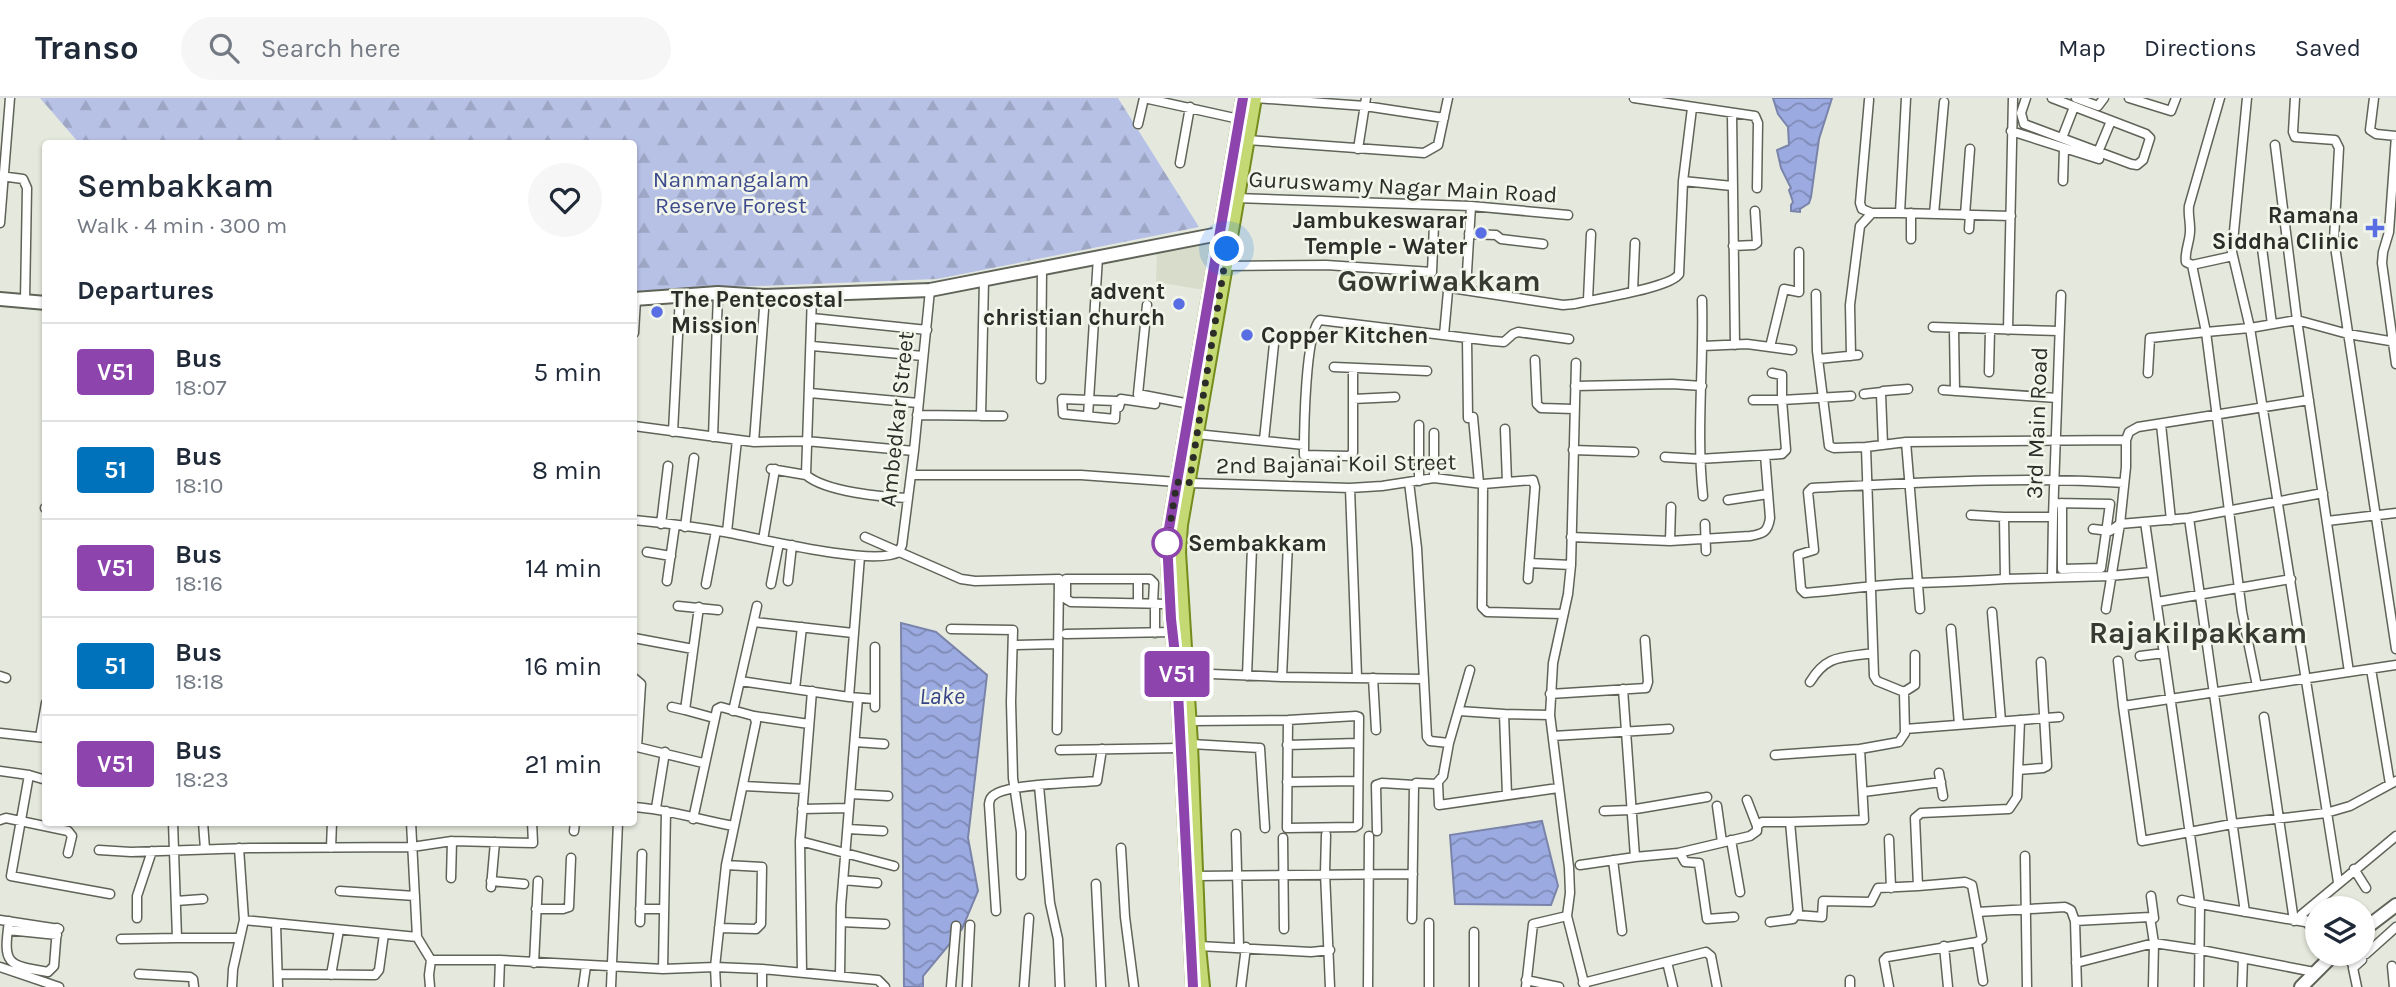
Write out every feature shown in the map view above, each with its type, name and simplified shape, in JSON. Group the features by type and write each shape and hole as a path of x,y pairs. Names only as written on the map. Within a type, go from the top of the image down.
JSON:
{"main road":[{"path":"1193,987 1186,746 1190,721 1179,552 1189,407 1224,233 1243,98"},
{"path":"1203,987 1199,946 1198,876 1170,606 1167,540 1196,434 1224,266 1224,233 1237,198 1255,98"}],"street":[{"path":"0,223 10,98"},
{"path":"1138,124 1144,98 1239,119"},
{"path":"1255,98 1366,102 1444,118"},
{"path":"1247,141 1423,153 1438,145 1448,98"},
{"path":"1634,98 1752,115 1757,119 1757,188"},
{"path":"1900,213 1906,98"},
{"path":"2008,330 2013,98"},
{"path":"2026,98 2021,113 2024,124 2052,139 2098,157 2137,165 2143,160 2150,138 2146,134 2111,121 2075,102"},
{"path":"2052,98 2098,106 2104,98"},
{"path":"2129,98 2171,111 2176,98"},
{"path":"2220,98 2189,206 2190,229 2185,260 2192,265 2206,332 2240,589 2257,687"},
{"path":"2247,98 2233,256 2250,328 2338,882"},
{"path":"2294,98 2295,136 2335,141 2339,148 2334,240 2396,649"},
{"path":"2374,98 2370,130 2376,134 2396,136 2389,232 2382,263 2396,364"},
{"path":"1870,100 1860,203 1862,209 1872,213 2011,216"},
{"path":"1358,149 1366,102"},
{"path":"1934,214 1944,102"},
{"path":"2063,181 2063,143 2075,102"},
{"path":"1180,163 1190,107"},
{"path":"1444,335 1449,288 1563,305 1676,279 1679,274 1683,181 1692,108"},
{"path":"1732,114 1735,345"},
{"path":"2098,157 2111,121"},
{"path":"2011,131 2052,139"},
{"path":"2275,145 2297,320 2349,672"},
{"path":"1969,229 1967,215 1970,149"},
{"path":"2,176 23,179 27,188 25,301"},
{"path":"1683,181 1732,186"},
{"name":"Guruswamy Nagar Main Road","path":"1237,198 1471,206 1568,215"},
{"path":"1466,289 1471,206"},
{"path":"1734,246 1757,243 1755,211"},
{"path":"1818,359 1855,356 1850,305 1860,226 1872,213"},
{"path":"1911,213 1911,239"},
{"path":"1224,266 1339,266 1432,272 1434,225"},
{"path":"637,299 718,293 765,296 930,290 1224,233"},
{"path":"1469,234 1496,235 1501,239 1543,244"},
{"path":"1588,300 1591,234"},
{"path":"1633,291 1635,243"},
{"path":"2262,248 2272,324"},
{"path":"1770,347 1784,289 1799,292 1799,252"},
{"path":"2192,265 2233,256"},
{"path":"1088,416 1098,257"},
{"path":"1041,379 1042,268"},
{"path":"981,416 984,280"},
{"name":"Ambedkar Street","path":"899,552 914,451 930,290"},
{"path":"713,437 718,293"},
{"path":"1816,294 1822,397 1829,446 1834,449 1906,442 2126,440"},
{"path":"806,475 812,295"},
{"name":"3rd Main Road","path":"2005,579 2004,517 2053,517 2058,503 2056,440 2061,295"},
{"path":"673,432 680,296"},
{"path":"754,442 765,296"},
{"path":"0,299 42,303"},
{"path":"1702,299 1702,386 1698,422 1703,496"},
{"path":"1147,304 1138,394 1189,407"},
{"path":"812,318 927,330"},
{"path":"1353,368 1353,453 1349,456 1304,455 1306,393 1317,322 1324,320 1504,342 1515,333 1523,332 1569,339"},
{"path":"2148,373 2150,338 2250,328 2297,320 2348,334 2394,342"},
{"path":"1933,327 2059,331"},
{"path":"1954,329 1955,391"},
{"path":"1989,372 1990,330"},
{"path":"1467,338 1470,417 1481,484 1482,607 1487,612 1563,614"},
{"path":"1264,440 1273,344"},
{"path":"1703,346 1735,345 1792,350"},
{"path":"812,346 923,356"},
{"path":"1535,359 1536,404 1541,408 1574,409"},
{"path":"1576,363 1571,565 1550,694 1558,789 1569,867 1567,916 1584,985 1706,952 1709,953 1717,987"},
{"path":"1334,368 1427,371"},
{"path":"1665,457 1699,459 1785,452 1782,375 1772,373"},
{"path":"1575,386 1702,386"},
{"path":"1864,394 1908,389"},
{"path":"1943,390 2057,398"},
{"path":"1882,392 1883,445"},
{"path":"810,393 918,403"},
{"path":"1753,400 1851,396"},
{"path":"1353,399 1395,397"},
{"path":"1062,399 1089,400 1116,402 1114,420 1063,414 1062,399"},
{"path":"1118,417 1121,399 1189,407"},
{"path":"2106,609 2120,523 2126,440 2129,432 2135,428 2309,400"},
{"path":"917,415 1003,416"},
{"path":"1419,425 1419,481"},
{"path":"2161,425 2171,520"},
{"path":"637,426 754,442 806,441 914,451"},
{"path":"1505,429 1507,482 1529,480 1535,484 1528,579"},
{"path":"1434,433 1434,478"},
{"path":"1196,434 1304,445"},
{"path":"727,533 737,440"},
{"path":"1906,442 1920,609"},
{"path":"1866,447 1874,676 1877,681 1904,692"},
{"path":"1573,450 1634,452"},
{"path":"1571,537 1670,541 1750,536 1766,531 1770,519 1765,455"},
{"path":"685,527 694,458"},
{"path":"661,524 668,466"},
{"path":"763,540 772,469 806,475 866,495 908,498"},
{"name":"2nd Bajanai Koil Street","path":"911,475 1081,475 1183,483 1350,488 1434,478 1481,484 1507,482"},
{"path":"2124,483 2056,479 1909,482 1808,490 1814,550 1799,553 1801,589 1805,593 1919,583 1948,584 2152,572"},
{"path":"1409,482 1417,548 1427,737 1429,741 1449,743"},
{"path":"1350,488 1357,677"},
{"path":"2093,530 2113,530 2120,523 2189,518 2323,493"},
{"path":"1728,500 1768,494"},
{"path":"2058,503 2110,504 2101,568 2062,569 2058,503"},
{"path":"1670,541 1671,507"},
{"path":"2327,521 2396,513"},
{"path":"1970,515 2004,517"},
{"path":"2052,577 2053,517"},
{"path":"2189,518 2245,912"},
{"path":"637,520 860,556 887,557 899,552"},
{"path":"2145,522 2200,904 2199,987"},
{"path":"1705,524 1706,551"},
{"path":"667,581 675,525"},
{"path":"706,584 716,531"},
{"path":"865,537 961,579 1059,579 1057,730"},
{"path":"771,584 779,543"},
{"path":"1282,677 1288,544"},
{"path":"788,580 792,545"},
{"path":"1247,676 1252,548"},
{"path":"647,552 671,555"},
{"path":"840,976 841,922 855,742 853,633 860,556"},
{"path":"1529,563 1571,565"},
{"path":"1154,606 1138,603 1071,602 1066,599 1066,579 1153,580 1154,587 1155,633"},
{"path":"1138,579 1138,603"},
{"path":"2157,602 2291,579"},
{"path":"1154,587 1169,587"},
{"path":"678,606 718,610"},
{"path":"733,711 757,606"},
{"path":"1068,608 1170,606"},
{"path":"685,710 699,607"},
{"path":"1992,612 2001,721"},
{"path":"754,622 853,633"},
{"path":"795,689 802,627"},
{"path":"950,629 1013,630 1011,702 1014,788 1021,832 1021,875"},
{"path":"1951,629 1959,724"},
{"path":"1066,634 1173,632"},
{"path":"637,639 693,649"},
{"path":"1550,694 1644,689 1647,686 1645,640"},
{"path":"1013,645 1058,644"},
{"path":"740,681 875,703 875,648"},
{"path":"1810,682 1817,670 1831,660 1873,653"},
{"path":"2140,656 2164,653"},
{"path":"1904,692 1915,685 1914,655"},
{"path":"2118,661 2142,841 2232,824 2326,813 2350,806 2393,782 2371,669"},
{"path":"2018,770 2047,766 2040,662"},
{"path":"2123,706 2396,665"},
{"path":"1470,670 1449,743 1443,776 1438,783 1439,805 1558,789"},
{"path":"1188,673 1424,679"},
{"path":"1373,678 1376,730"},
{"path":"637,679 641,684 637,725"},
{"path":"1623,689 1635,858"},
{"path":"802,972 800,841 812,691"},
{"path":"1775,755 1860,749 1899,742 1904,737 1905,729 1904,692"},
{"path":"672,707 714,718"},
{"path":"693,819 703,763 718,708 810,724"},
{"path":"1459,711 1550,715"},
{"path":"1504,714 1507,795"},
{"path":"716,987 715,967 726,865 756,722 754,716"},
{"path":"1190,721 1359,717 1358,825 1355,827 1287,828 1288,720"},
{"path":"1905,729 2059,717"},
{"path":"2264,717 2278,818 2298,917"},
{"path":"1918,886 1915,818 1921,813 2009,809 2017,797 2020,720"},
{"path":"1553,736 1669,729"},
{"path":"0,733 42,738"},
{"path":"855,742 884,744"},
{"path":"1287,745 1359,743"},
{"path":"637,746 703,763"},
{"path":"1060,750 1186,746 1260,748 1265,828"},
{"path":"996,911 989,804 991,798 996,793 1014,788 1097,781 1102,749"},
{"path":"1757,826 1762,822 1860,822 1865,817 1860,749"},
{"path":"656,808 665,752"},
{"path":"0,771 42,779"},
{"path":"29,775 11,876 110,894"},
{"path":"1863,792 1940,777 1943,796"},
{"path":"1287,782 1358,781"},
{"path":"1368,987 1370,874 1376,785 1438,783"},
{"path":"1412,919 1414,785"},
{"path":"743,786 804,789"},
{"path":"1039,786 1050,903 1058,939 1060,987"},
{"path":"851,794 888,796"},
{"path":"1604,811 1630,810 1707,797"},
{"path":"1580,865 1680,853 1750,836 1757,831 1757,826 1747,800"},
{"path":"1717,806 1740,892"},
{"path":"637,807 656,808 734,827"},
{"path":"802,809 849,808"},
{"path":"663,969 666,811"},
{"path":"0,820 6,818 42,825"},
{"path":"1790,822 1797,915"},
{"path":"47,826 69,831 72,837 68,853"},
{"path":"173,826 177,938"},
{"path":"203,826 205,849"},
{"path":"331,848 332,826"},
{"path":"411,826 417,937 431,960 430,987"},
{"path":"99,850 412,848 452,841 533,843 532,826"},
{"path":"611,987 618,826"},
{"path":"848,830 883,831"},
{"path":"1236,834 1242,947 1241,987"},
{"path":"1326,835 1325,873 1331,987"},
{"path":"2298,917 2396,836"},
{"path":"1283,838 1284,929"},
{"path":"1889,839 1891,888"},
{"path":"451,878 452,841"},
{"path":"800,841 894,866"},
{"path":"495,842 491,884 524,884"},
{"path":"232,987 233,969 244,920 239,848"},
{"path":"1121,848 1125,917 1135,987"},
{"path":"137,918 137,895 152,851"},
{"path":"1680,853 1685,862 1699,863 1707,919 1734,917"},
{"path":"640,922 642,854"},
{"path":"2025,856 2026,987"},
{"path":"536,909 569,907 571,858"},
{"path":"1613,860 1622,931"},
{"path":"719,928 756,929 761,924 763,868 726,865"},
{"path":"2354,869 2365,888"},
{"path":"1198,876 1413,874"},
{"path":"844,880 877,883"},
{"path":"534,962 538,881"},
{"path":"1770,922 1793,919 1797,915 1822,917 1823,901 1871,902 1878,888 1968,883 1973,888 1982,937 1977,942 1887,957 1884,960 1889,987"},
{"path":"1096,884 1101,987"},
{"path":"340,891 415,896"},
{"path":"2151,896 2156,919 2153,987"},
{"path":"176,901 203,899"},
{"path":"2182,900 2245,912 2298,917 2305,923"},
{"path":"2375,921 2396,905"},
{"path":"1978,912 2069,908 2075,921 2077,987"},
{"path":"640,909 664,909"},
{"path":"1559,987 1526,983 1533,924 1567,916"},
{"path":"2075,921 2150,917 2156,919"},
{"path":"1024,987 1029,918"},
{"path":"244,920 417,937"},
{"path":"841,922 885,924"},
{"path":"1429,923 1429,987"},
{"path":"6,924 58,931 54,966 48,972 14,963 5,949 6,924"},
{"path":"276,924 278,987"},
{"path":"967,987 970,925"},
{"path":"951,987 956,926"},
{"path":"2357,987 2354,967 2396,927"},
{"path":"331,975 339,930"},
{"path":"1474,932 1474,987"},
{"path":"278,974 375,975 379,970 384,934"},
{"path":"121,939 240,938"},
{"path":"1977,942 1983,981"},
{"path":"2076,963 2154,943 2314,972"},
{"path":"1199,946 1311,952 1330,950"},
{"path":"1944,946 1948,987"},
{"path":"2242,987 2243,958"},
{"path":"431,960 500,960 663,969 762,969 878,980 885,987"},
{"path":"499,987 500,960"},
{"path":"1667,962 1674,987"},
{"path":"2392,965 2394,987"},
{"path":"583,987 586,966"},
{"path":"2301,987 2321,966"},
{"path":"0,967 35,983 59,987"},
{"path":"762,969 762,987"},
{"path":"139,974 190,977 194,979 194,987"}],"shaded area":[{"path":"1211,238 1204,290 1156,282 1157,249"}],"green space":[{"name":"Nanmangalam Reserve Forest","path":"40,98 1118,98 1199,227 937,279 637,291 637,140 76,140"}],"water":[{"path":"1773,98 1832,98 1819,139 1811,197 1800,212 1791,211 1791,188 1781,168 1777,150 1789,145 1788,127 1778,114"},
{"name":"Lake","path":"901,623 936,632 987,675 968,838 978,891 962,929 923,976 923,987 904,987"},
{"path":"1542,821 1558,886 1551,905 1455,904 1450,835"}],"bus line":[{"name":"V51","path":"1193,987 1177,672 1167,540 1243,98"}],"place":[{"name":"Ramana Siddha Clinic","path":"2375,228"},
{"name":"Jambukeswarar Temple - Water","path":"1481,233"},
{"name":"advent christian church","path":"1179,304"},
{"name":"The Pentecostal Mission","path":"657,312"},
{"name":"Copper Kitchen","path":"1247,335"},
{"name":"Sembakkam","path":"1167,543"}],"district":[{"name":"Gowriwakkam","path":"1439,281"},
{"name":"Rajakilpakkam","path":"2198,633"}],"route":[{"path":"1167,543 1177,482 1189,484 1227,249"}]}
